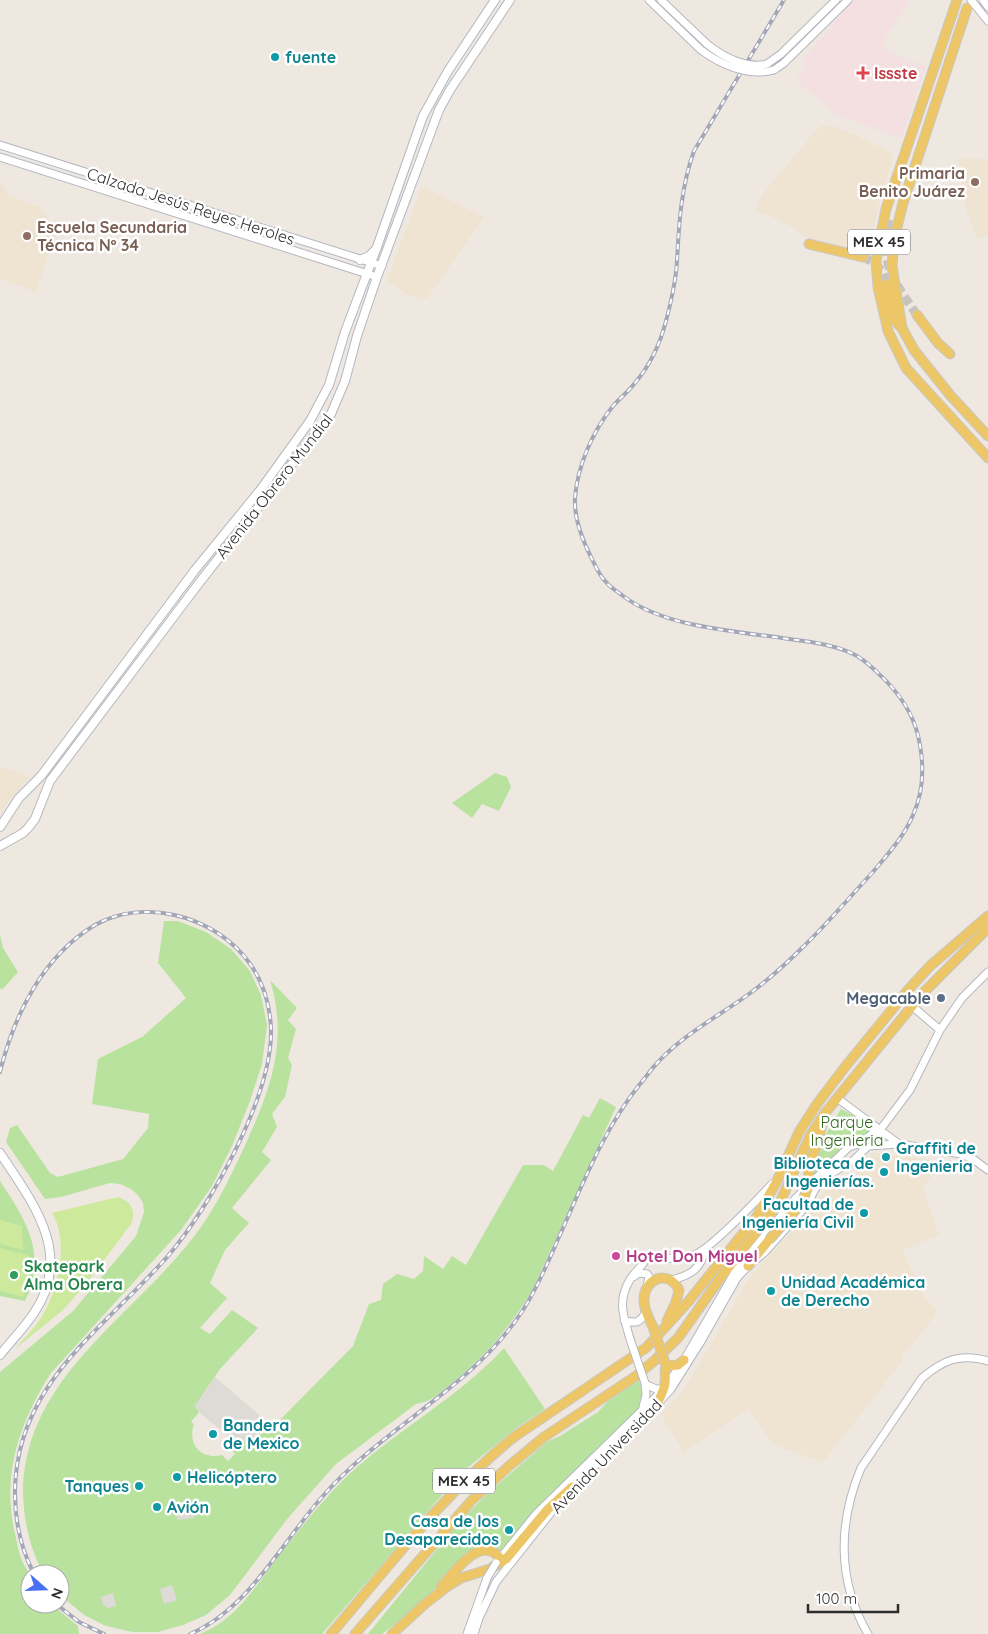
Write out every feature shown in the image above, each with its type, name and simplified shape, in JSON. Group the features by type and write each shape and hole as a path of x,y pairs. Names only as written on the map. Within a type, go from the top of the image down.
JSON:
{"main road":[{"name":"Avenida Obrero Mundial","path":"0,827 19,798 41,776 195,570 261,489 310,421 329,385 345,332 429,103 495,0"},
{"name":"Avenida Obrero Mundial","path":"0,846 23,833 35,819 50,781 196,587 332,414 343,389 357,336 377,277 439,110 455,82 510,0"},
{"name":"MEX 45","path":"957,0 914,132 886,209 876,261 878,287 888,331 906,368 988,458"},
{"name":"MEX 45","path":"971,4 903,203 894,239 892,266 902,328 914,350 950,395 988,436"},
{"path":"890,220 913,149 914,132"},
{"path":"809,244 863,257"},
{"path":"360,260 369,256 377,248"},
{"path":"886,284 892,316 902,328"},
{"path":"917,315 938,343 950,354"},
{"name":"MEX 45","path":"331,1634 423,1524 460,1484 493,1454 514,1437 648,1347 688,1302 757,1216 779,1176 806,1119 877,1026 930,966 988,916"},
{"name":"MEX 45","path":"356,1634 466,1506 508,1466 544,1437 636,1376 678,1338 721,1277 780,1202 810,1136 825,1113 912,1006 944,971 988,928"},
{"path":"748,1266 802,1203 807,1189 810,1163 825,1113"},
{"path":"0,1154 42,1222 49,1240 52,1263 50,1276 41,1301 34,1313 0,1355"},
{"path":"0,1161 37,1220 48,1254 45,1280 39,1297 28,1315 0,1349"},
{"path":"657,1404 668,1389 664,1370 665,1365 646,1312 644,1300 647,1286 654,1280 663,1277 672,1280 679,1290 679,1296 661,1332"},
{"path":"665,1365 678,1365 684,1360"},
{"path":"426,1603 461,1578 490,1569 506,1559 552,1505 572,1487"},
{"path":"392,1634 478,1551 493,1551 501,1558"}],"street":[{"path":"649,0 701,50 712,58 737,69 755,73 774,70 784,63 846,2"},
{"path":"661,0 716,52 755,66 767,64 781,54 836,0"},
{"path":"983,0 988,7"},
{"path":"971,4 988,21"},
{"name":"Calzada Jesús Reyes Heroles","path":"0,145 382,266"},
{"name":"Calzada Jesús Reyes Heroles","path":"0,157 377,277"},
{"path":"675,1379 737,1278 765,1252 807,1205 815,1190 832,1172 854,1160 868,1146 908,1088 938,1029 956,1001 988,968"},
{"path":"938,1029 962,998 988,972"},
{"path":"912,1006 938,1029"},
{"path":"838,1098 898,1144"},
{"path":"675,1379 735,1272 795,1199 830,1163 849,1147 863,1142 879,1130"},
{"path":"868,1146 898,1144 961,1154 973,1159 988,1170"},
{"path":"830,1163 832,1172"},
{"path":"641,1412 645,1402 645,1383 624,1320 621,1301 631,1278 646,1259 689,1257 705,1249 758,1200 779,1176"},
{"path":"672,1280 689,1275 699,1266 703,1260 705,1249"},
{"path":"631,1278 639,1273 645,1273 649,1277 647,1286"},
{"path":"624,1320 633,1324 639,1322 646,1312"},
{"path":"868,1634 854,1607 845,1570 846,1514 861,1468 922,1378 936,1366 954,1359 969,1357 988,1361"},
{"name":"Avenida Universidad","path":"467,1634 487,1578 536,1514 641,1412 668,1389 675,1379"},
{"path":"645,1383 656,1389 668,1389"},
{"name":"Avenida Universidad","path":"474,1634 479,1618 496,1582 572,1487 657,1404"}],"shaded area":[{"name":"Issste","path":"854,0 910,0 883,41 888,53 926,66 901,138 836,115 796,80 807,67 801,61"},
{"path":"826,125 834,126 888,150 893,157 878,208 871,243 863,254 813,241 786,223 756,210 762,195 813,134"},
{"name":"Primaria Benito Juárez","path":"958,159 988,159 988,235 977,239 965,205"},
{"name":"Escuela Secundaria Técnica Nº 34","path":"0,180 9,196 40,207 56,232 36,292 0,278"},
{"path":"422,186 484,217 429,296 422,300 405,293 387,281"},
{"path":"0,767 30,776 0,813"},
{"path":"873,1153 932,1160 931,1176 923,1189 939,1235 902,1250 925,1298 937,1310 933,1318 901,1358 903,1360 823,1462 773,1444 748,1409 684,1452 661,1415 681,1393 748,1280 828,1187 839,1190 855,1175"},
{"path":"215,1377 273,1427 243,1443 235,1441 202,1415 195,1406"},
{"path":"188,1502 195,1518 178,1520 172,1504"},
{"path":"172,1585 177,1600 164,1604 160,1589"},
{"path":"113,1593 116,1606 108,1608 103,1605 101,1597"}],"green space":[{"path":"495,773 507,777 511,787 499,811 482,804 472,818 452,803"},
{"path":"164,921 178,921 206,932 231,949 250,971 261,995 267,1025 262,1064 232,1146 212,1186 181,1230 51,1373 30,1410 22,1429 16,1449 10,1491 15,1534 24,1564 20,1564 20,1614 63,1614 78,1626 79,1634 0,1634 0,1372 73,1311 136,1236 144,1212 143,1203 138,1195 120,1184 110,1183 61,1197 45,1199 6,1142 10,1128 17,1125 50,1173 58,1177 123,1159 148,1128 149,1114 92,1104 98,1059 142,1037 186,998 158,963"},
{"path":"0,935 3,948 18,972 2,990 0,988"},
{"path":"270,980 297,1008 288,1020 296,1029 288,1058 292,1065 285,1097 272,1114 277,1127 262,1152 271,1160 232,1208 249,1223 225,1250 210,1283 227,1298 200,1328 210,1334 232,1310 258,1328 220,1369 195,1406 199,1412 191,1422 194,1424 192,1438 198,1449 208,1455 222,1455 228,1461 235,1454 231,1449 235,1441 243,1443 273,1427 353,1346 369,1304 381,1300 383,1284 397,1274 414,1279 423,1271 424,1256 443,1269 452,1256 466,1265 523,1165 544,1165 553,1171 583,1115 589,1118 600,1098 616,1107 532,1291 486,1352 465,1373 439,1394 427,1401 416,1404 336,1464 288,1518 230,1595 206,1615 183,1625 158,1632 133,1632 106,1626 84,1615 70,1603 70,1564 39,1564 26,1525 23,1494 28,1454 41,1417 60,1385 84,1354 167,1269 192,1239 213,1209 241,1154 267,1090 277,1048 276,1004"},
{"name":"Parque Ingenieria","path":"841,1109 877,1128 810,1183 814,1163 821,1144"},
{"path":"0,1181 18,1210 31,1238 34,1268 32,1284 25,1301 0,1296"},
{"path":"118,1197 132,1207 131,1224 86,1284 63,1310 16,1348 41,1318 55,1286 61,1250 58,1227 52,1213"},
{"path":"0,1220 22,1226 23,1250 0,1244"},
{"name":"Skatepark Alma Obrera","path":"0,1248 32,1258 23,1297 0,1291"},
{"path":"504,1348 545,1409 514,1430 461,1473 322,1634 200,1634 233,1613 251,1593 307,1520 348,1475 392,1439 462,1387"},
{"path":"639,1380 642,1401 639,1409 544,1500 502,1551 486,1547 471,1550 430,1594 399,1621 382,1634 368,1634 460,1521 489,1492 548,1441 560,1436 598,1412 607,1402"}],"tunnel":[{"path":"890,220 886,248 890,271 901,292 917,315"},
{"path":"863,257 878,267 883,274 886,284"}],"railway":[{"path":"190,1634 211,1623 247,1592 308,1514 347,1471 454,1385 503,1338 523,1310 547,1265 585,1177 604,1139 640,1084 656,1064 679,1042 756,989 812,938 889,853 905,831 916,807 921,789 922,771 920,745 916,727 900,697 869,665 857,656 833,647 807,641 680,622 640,607 623,596 602,578 579,529 576,514 576,487 587,450 599,426 613,406 632,387 645,370 664,330 676,276 683,192 694,151 784,0"},
{"path":"0,1072 13,1029 22,1009 46,970 60,953 77,938 95,925 114,917 154,912 194,921 213,930 230,942 244,956 264,990 269,1009 271,1029 269,1056 262,1085 250,1117 220,1180 185,1235 168,1256 67,1361 46,1390 30,1420 19,1455 15,1493 22,1545 29,1564"},
{"path":"69,1614 79,1622 104,1634"}],"place":[{"name":"fuente","path":"275,57"},
{"name":"Issste","path":"863,73"},
{"name":"Primaria Benito Juárez","path":"975,182"},
{"name":"Escuela Secundaria Técnica Nº 34","path":"27,236"},
{"name":"Megacable","path":"941,998"},
{"name":"Graffiti de Ingenieria","path":"886,1157"},
{"name":"Biblioteca de Ingenierías.","path":"884,1172"},
{"name":"Facultad de Ingeniería Civil","path":"864,1213"},
{"name":"Hotel Don Miguel","path":"616,1256"},
{"name":"Skatepark Alma Obrera","path":"14,1275"},
{"name":"Unidad Académica de Derecho","path":"771,1291"},
{"name":"Bandera de Mexico","path":"213,1434"},
{"name":"Helicóptero","path":"177,1477"},
{"name":"Tanques","path":"139,1486"},
{"name":"Avión","path":"157,1507"},
{"name":"Casa de los Desaparecidos","path":"509,1530"}]}
